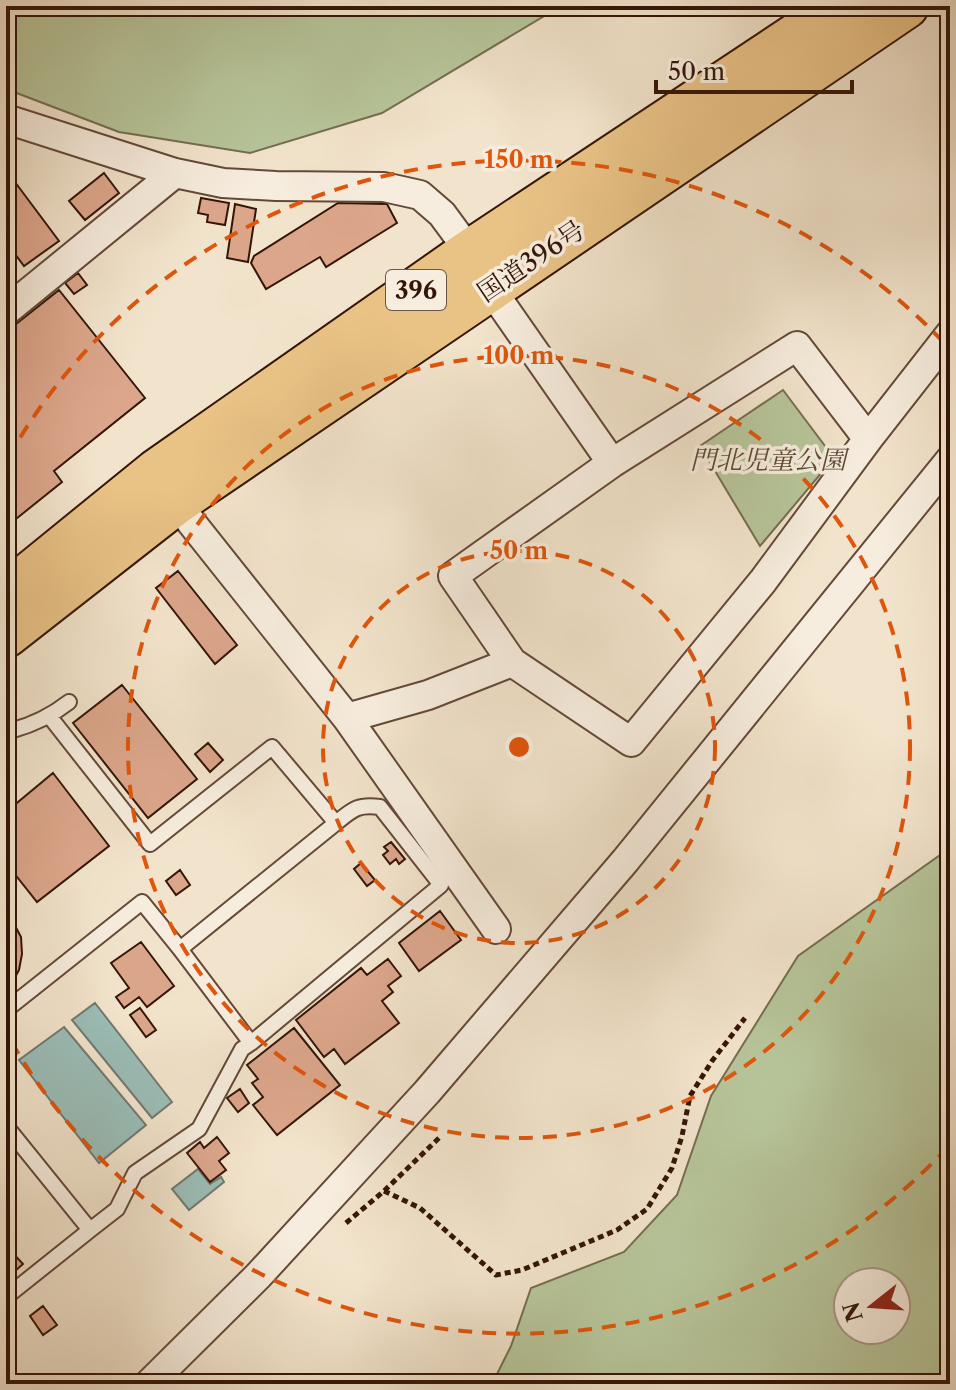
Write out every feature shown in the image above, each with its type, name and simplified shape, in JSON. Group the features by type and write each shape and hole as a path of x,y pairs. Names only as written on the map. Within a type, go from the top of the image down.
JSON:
{"highway":[{"name":"国道396号","path":"6,594 480,270 841,6"},
{"name":"国道396号","path":"480,270 906,6"},
{"name":"国道396号","path":"6,635 166,487"}],"street":[{"path":"6,119 175,173 223,183 384,187 420,195 442,214 612,463"},
{"path":"6,311 175,173"},
{"path":"868,439 797,346 612,463 453,576 512,662 631,742 763,581 950,334"},
{"path":"149,1384 258,1276 427,1092 625,861 950,460"},
{"path":"166,487 347,718 496,929"},
{"path":"347,718 428,695 512,662"}],"lane":[{"path":"6,725 13,730 50,717 69,702"},
{"path":"50,717 150,844 272,747 336,823"},
{"path":"6,1297 117,1209 135,1173 199,1129 242,1049 441,885 380,807 367,805 353,809 180,949"},
{"path":"6,1010 142,902 251,1043"},
{"path":"6,1126 90,1230"}],"path":[{"path":"384,1191 420,1208 496,1275 522,1270 617,1230 647,1209 672,1168 690,1096 745,1018"}],"green space":[{"path":"6,6 561,6 382,113 250,153 119,132 6,89"},
{"name":"門北児童公園","path":"783,390 834,458 760,546 700,446"},
{"path":"950,848 950,1384 492,1384 511,1346 531,1288 624,1252 677,1195 711,1096 798,956"}],"water":[{"path":"95,1003 172,1102 152,1118 72,1020"},
{"path":"64,1027 146,1125 99,1163 19,1060"},
{"path":"198,1169 210,1184 221,1177 224,1182 189,1210 172,1189"}],"building":[{"path":"104,173 119,193 85,220 69,201"},
{"path":"9,174 59,241 24,266 6,242 6,176"},
{"path":"201,198 229,203 225,225 207,222 208,215 198,213"},
{"path":"338,203 387,204 397,223 326,267 320,257 266,289 251,263 254,256"},
{"path":"235,204 256,209 248,262 227,258"},
{"path":"78,273 87,285 74,294 65,283"},
{"path":"59,290 145,398 54,471 62,482 6,527 6,332"},
{"path":"178,571 237,645 215,664 156,588"},
{"path":"122,685 197,779 148,818 73,723"},
{"path":"208,743 223,760 210,772 195,754"},
{"path":"53,773 109,846 37,902 6,863 6,812"},
{"path":"391,842 405,859 399,864 396,859 390,864 383,855 388,851 384,847"},
{"path":"361,863 375,880 367,886 354,869"},
{"path":"180,870 190,885 176,895 166,881"},
{"path":"440,911 461,940 419,971 399,943"},
{"path":"6,915 21,937 22,954 19,970 6,990"},
{"path":"141,942 174,986 147,1007 139,997 124,1008 116,997 129,988 111,963"},
{"path":"388,959 401,976 388,986 393,992 382,1001 399,1023 345,1064 334,1049 324,1057 296,1020 361,968 367,975"},
{"path":"140,1008 156,1030 146,1037 130,1015"},
{"path":"294,1028 340,1085 277,1135 253,1105 263,1097 252,1083 258,1079 247,1065"},
{"path":"240,1089 249,1103 238,1112 227,1098"},
{"path":"217,1137 229,1153 219,1161 226,1170 210,1182 187,1153 200,1142 204,1148"},
{"path":"6,1249 23,1264 6,1279"},
{"path":"43,1306 57,1325 43,1335 30,1316"}]}
